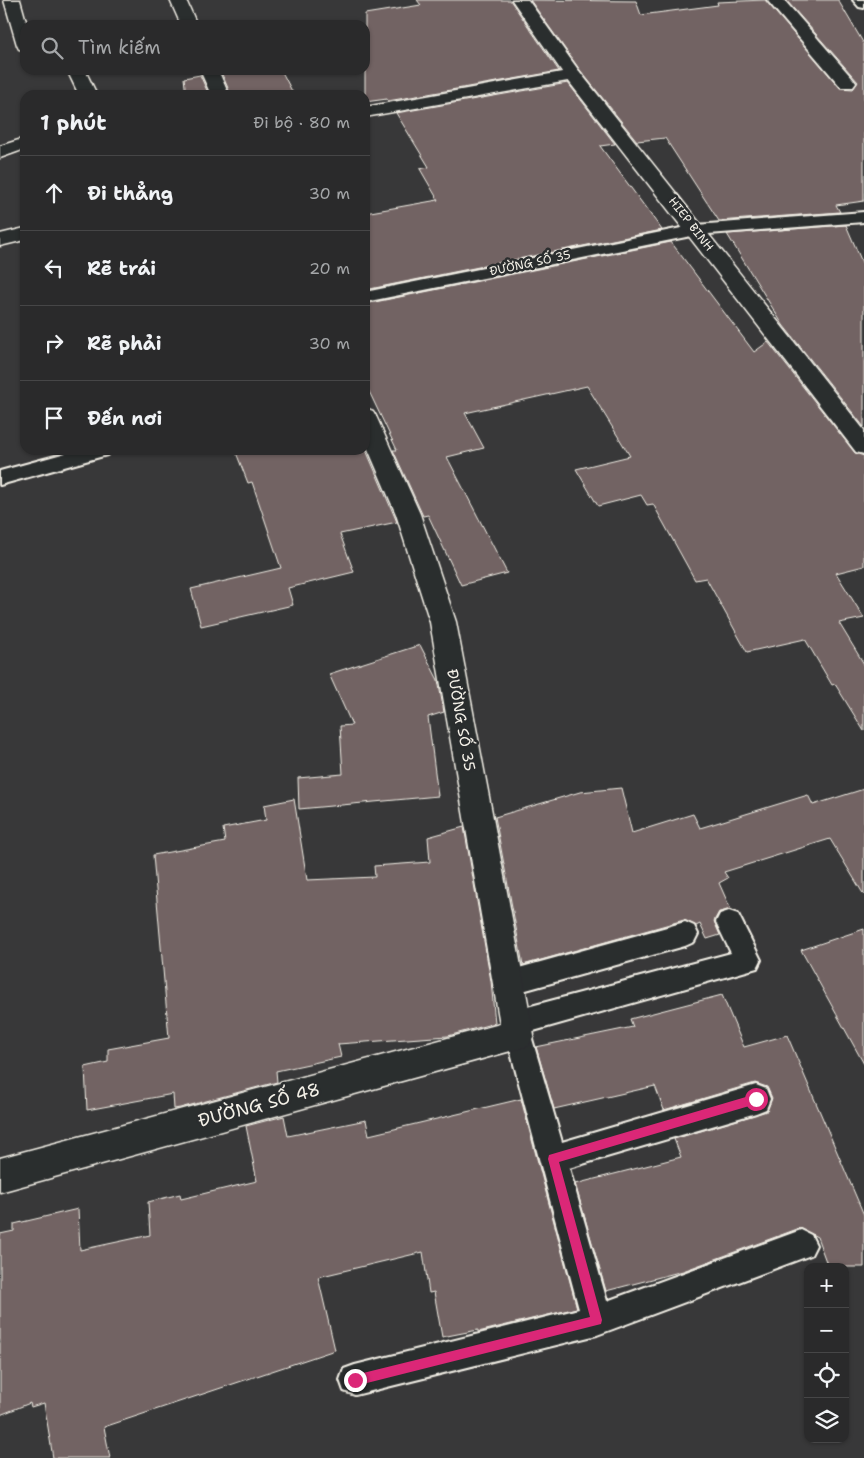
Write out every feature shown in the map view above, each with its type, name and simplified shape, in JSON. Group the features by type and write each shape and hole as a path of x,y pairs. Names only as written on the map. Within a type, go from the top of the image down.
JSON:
{"street":[{"path":"13,0 18,36"},
{"path":"178,0 187,20"},
{"name":"HIEP BINH","path":"520,0 573,75 864,446"},
{"path":"776,0 847,83"},
{"path":"78,75 86,90"},
{"path":"211,75 218,90"},
{"path":"370,111 573,75"},
{"path":"0,152 20,145"},
{"path":"0,240 20,235"},
{"name":"ĐƯỜNG SỐ 35","path":"370,427 408,514 443,622 517,1029"},
{"name":"ĐƯỜNG SỐ 48","path":"0,1175 517,1029"}],"lane":[{"path":"860,0 864,4"},
{"name":"ĐƯỜNG SỐ 35","path":"370,296 696,230 864,217"},
{"path":"0,478 82,455"},
{"path":"597,1320 517,1029 748,960 729,922"},
{"path":"508,983 685,934"},
{"path":"553,1159 756,1099"},
{"path":"355,1380 597,1320 801,1245"}],"building":[{"path":"417,0 510,0 559,71 388,101 387,99 370,101 370,90 365,90 365,75 370,75 370,20 365,20 365,14 421,5"},
{"path":"530,0 636,1 641,15 718,5 717,2 765,0 840,88 853,89 858,82 786,0 838,0 864,44 864,201 836,205 840,212 719,221 665,138 637,141 580,70"},
{"path":"200,75 207,90 185,90 184,78"},
{"path":"222,75 284,75 291,90 229,90"},
{"path":"568,83 615,144 600,146 662,230 370,289 370,212 438,200 420,169 429,167 396,113"},
{"path":"846,225 864,267 864,427 783,325 727,234"},
{"path":"671,242 754,352 768,342 855,453 864,456 864,566 836,573 864,618 839,623 864,664 864,731 835,684 832,685 805,639 747,652 706,578 695,580 653,504 647,505 641,495 598,506 576,469 630,456 587,386 465,413 484,448 447,457 507,573 461,585 428,515 423,516 393,450 397,450 370,393 370,303"},
{"path":"237,455 368,455 397,522 340,534 354,572 288,588 293,605 201,626 191,589 281,568 252,482 248,483"},
{"path":"420,645 438,680 444,712 428,717 438,796 299,809 298,778 343,774 340,726 352,725 329,674"},
{"path":"621,788 632,833 693,814 700,828 808,795 813,805 864,789 864,895 830,839 724,872 728,878 719,883 731,910 719,912 714,921 720,935 707,939 700,924 696,926 684,920 523,965 495,817 580,792"},
{"path":"294,799 307,880 375,877 374,866 430,862 428,837 464,827 491,981 495,1023 448,1036 338,1044 341,1057 276,1071 277,1082 180,1108 174,1109 173,1094 87,1110 85,1067 108,1062 108,1049 169,1038 153,855 225,842 223,828 266,820 264,805"},
{"path":"864,929 864,1064 801,950"},
{"path":"722,995 744,1047 787,1035 864,1215 864,1267 849,1267 849,1263 827,1263 817,1237 800,1228 683,1271 606,1291 575,1184 681,1157 674,1139 767,1111 772,1098 767,1087 755,1083 664,1110 655,1086 554,1109 536,1047 633,1027 630,1019"},
{"path":"521,1099 577,1308 478,1332 478,1330 442,1337 434,1292 429,1293 423,1252 318,1277 335,1350 104,1427 110,1458 53,1458 44,1403 31,1407 30,1403 0,1415 0,1234 14,1231 14,1224 78,1209 80,1250 150,1235 148,1202 180,1194 181,1199 257,1181 246,1126 284,1116 288,1136 366,1120 369,1135"}],"route":[{"path":"355,1380 597,1320 553,1159 756,1099"}]}
